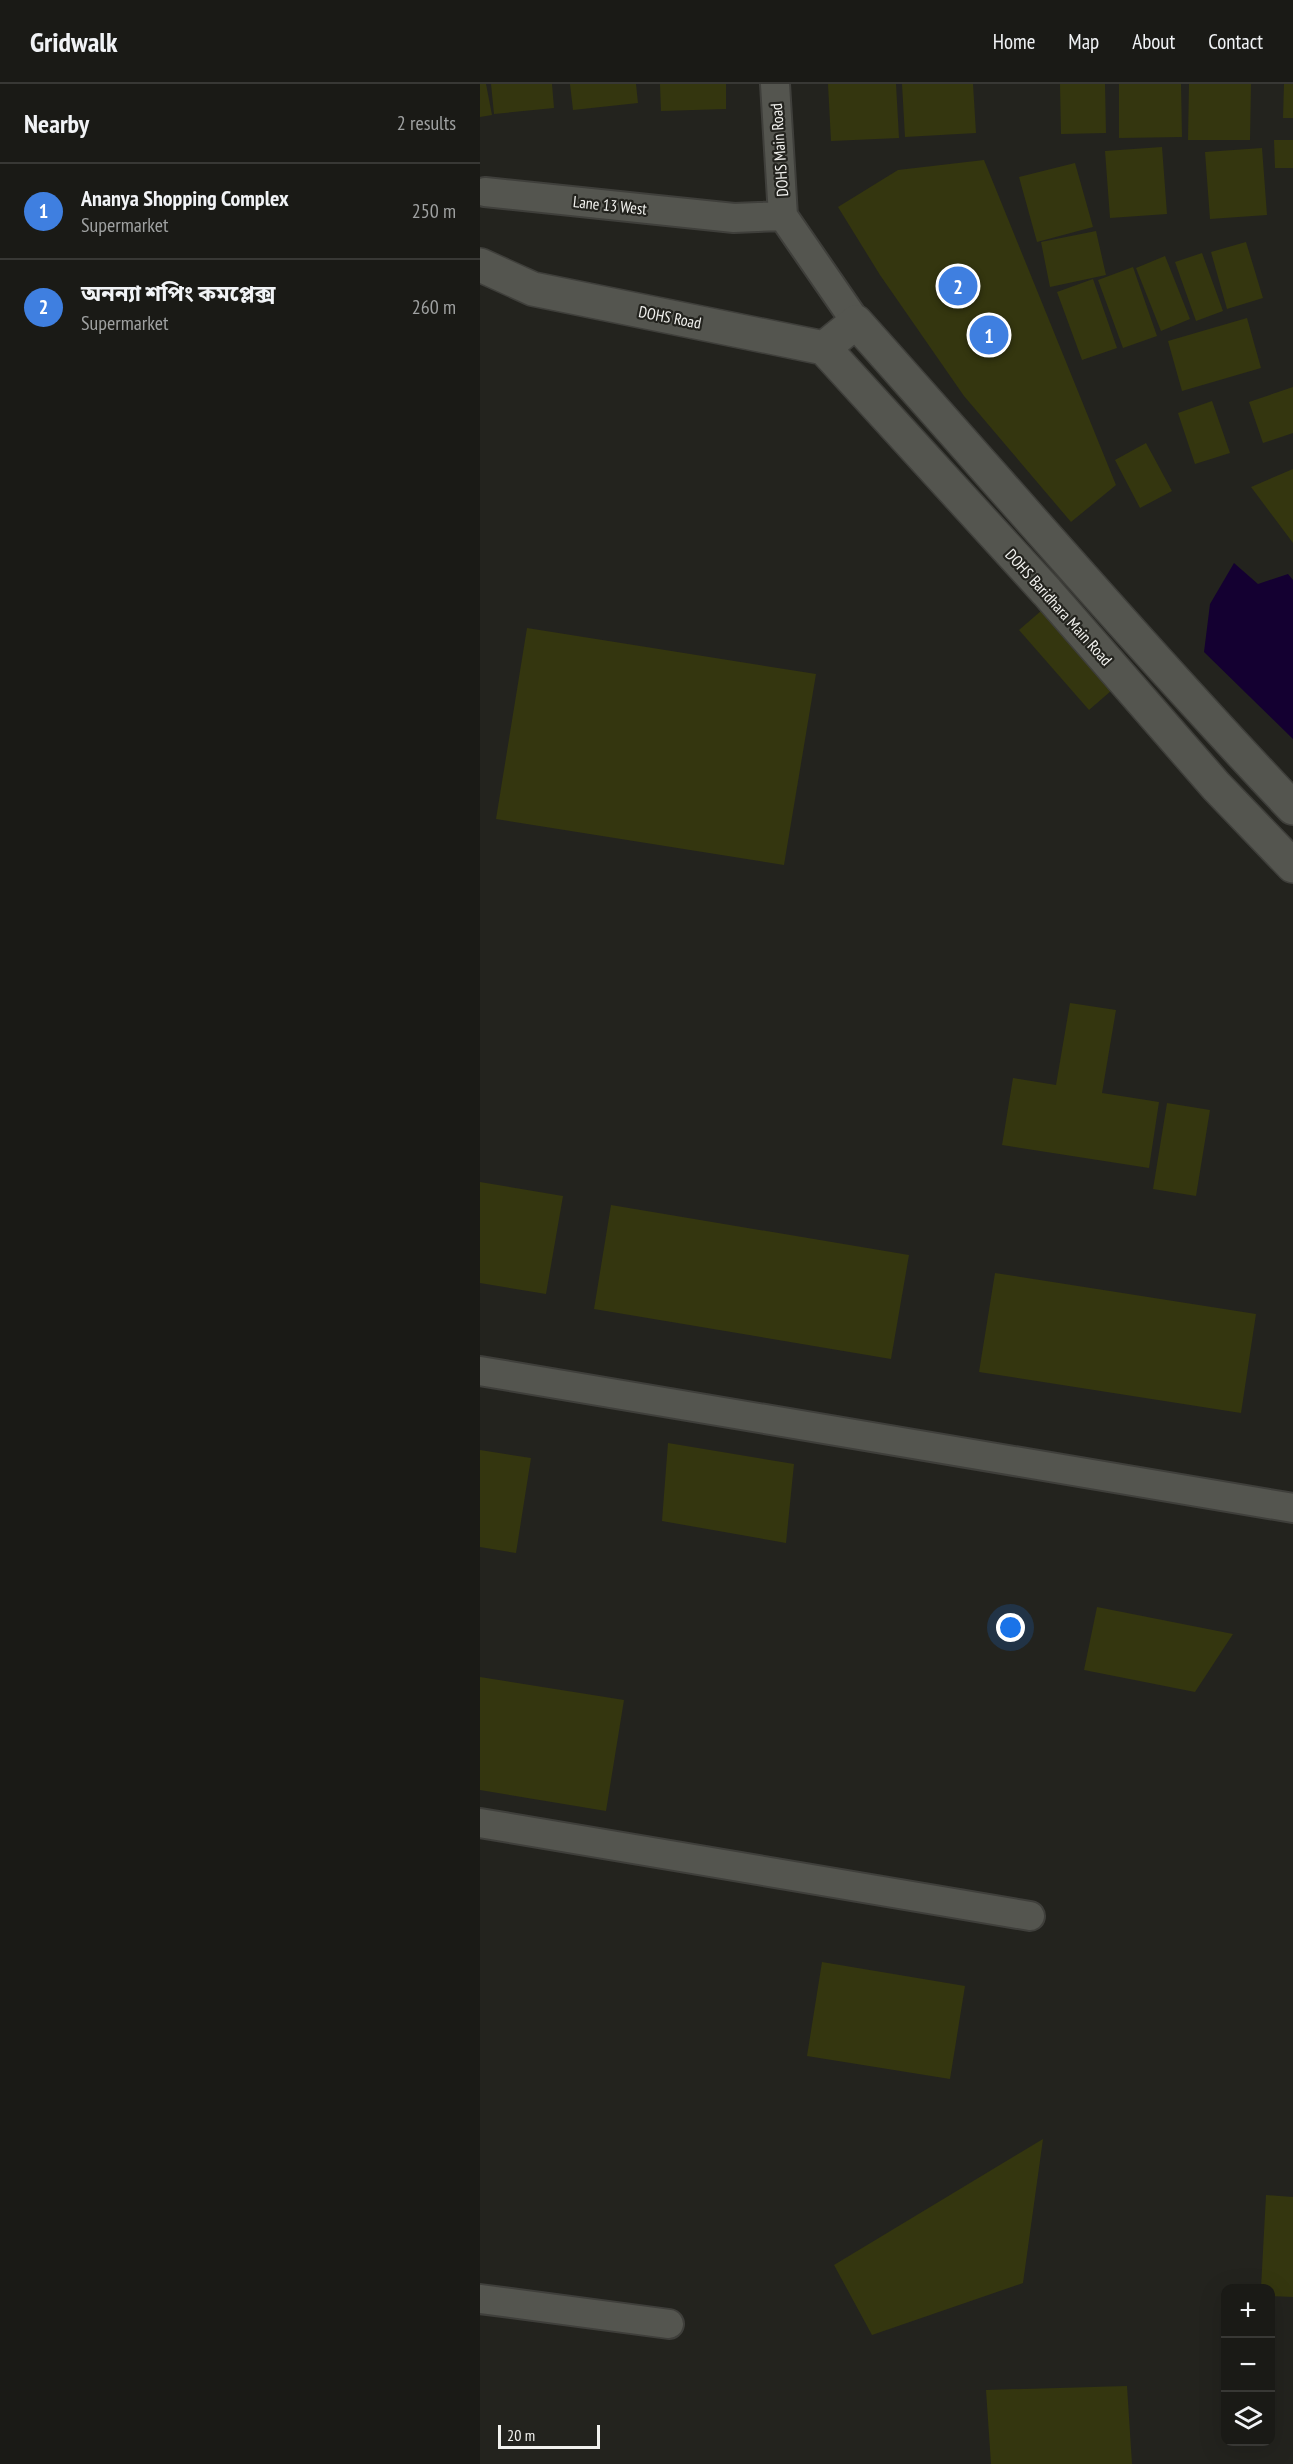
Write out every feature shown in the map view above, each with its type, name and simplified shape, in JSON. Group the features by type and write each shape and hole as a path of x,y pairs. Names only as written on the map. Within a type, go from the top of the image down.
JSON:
{"street":[{"name":"DOHS Main Road","path":"775,84 783,216"},
{"name":"Lane 13 West","path":"485,192 734,218 783,216"},
{"path":"783,216 856,322 1077,568 1188,697 1293,808"},
{"name":"DOHS Road","path":"480,265 533,289 824,348"},
{"path":"824,348 856,322"},
{"name":"DOHS Baridhara Main Road","path":"824,348 1047,592 1216,786 1293,866"},
{"path":"480,1371 1293,1508"},
{"path":"480,1823 1030,1916"},
{"path":"480,2299 669,2325"}],"shaded area":[{"path":"1234,563 1258,584 1288,574 1293,580 1293,739 1204,652 1210,604"}],"building":[{"path":"480,84 486,84 492,115 480,117"},
{"path":"491,84 552,84 554,108 494,114"},
{"path":"570,84 636,84 638,103 573,110"},
{"path":"660,84 726,84 726,109 661,111"},
{"path":"828,84 896,84 899,138 831,141"},
{"path":"902,84 973,84 976,133 905,137"},
{"path":"1060,84 1105,84 1106,133 1061,134"},
{"path":"1119,84 1181,84 1182,137 1119,138"},
{"path":"1189,84 1251,84 1250,140 1188,140"},
{"path":"1284,84 1293,84 1293,118 1283,118"},
{"path":"1274,140 1293,140 1293,168 1275,168"},
{"path":"1162,147 1167,214 1110,218 1105,151"},
{"path":"1262,148 1267,215 1210,219 1205,152"},
{"path":"984,160 1116,485 1071,522 964,396 880,275 838,207 898,170"},
{"path":"1075,163 1093,227 1037,242 1019,177"},
{"path":"1096,231 1106,275 1050,287 1041,242"},
{"path":"1246,242 1263,298 1227,309 1211,252"},
{"path":"1202,253 1223,311 1196,321 1175,262"},
{"path":"1165,256 1190,319 1161,331 1136,268"},
{"path":"1133,267 1157,336 1123,348 1098,280"},
{"path":"1093,279 1117,348 1082,360 1057,292"},
{"path":"1247,318 1261,368 1182,391 1168,341"},
{"path":"1293,387 1293,433 1263,443 1249,402"},
{"path":"1212,401 1230,453 1195,464 1178,413"},
{"path":"1146,443 1172,491 1140,508 1115,460"},
{"path":"1293,469 1293,543 1251,487"},
{"path":"1049,604 1119,684 1089,710 1019,630"},
{"path":"527,628 816,674 784,865 496,819"},
{"path":"1070,1003 1116,1010 1102,1093 1159,1102 1149,1168 1002,1145 1013,1078 1056,1085"},
{"path":"1167,1103 1210,1110 1196,1196 1153,1189"},
{"path":"480,1182 563,1196 546,1294 480,1283"},
{"path":"611,1205 909,1255 891,1359 594,1309"},
{"path":"995,1273 1256,1314 1241,1413 979,1372"},
{"path":"668,1443 794,1464 786,1543 662,1521"},
{"path":"480,1450 531,1458 516,1553 480,1547"},
{"path":"1097,1607 1233,1634 1195,1692 1084,1670"},
{"path":"480,1677 624,1700 606,1811 480,1790"},
{"path":"822,1962 965,1986 950,2079 807,2056"},
{"path":"1043,2139 1023,2283 872,2335 834,2265"},
{"path":"1266,2195 1293,2197 1293,2297 1275,2296 1275,2284 1261,2284"},
{"path":"1127,2386 1132,2464 991,2464 986,2390"}],"place":[{"name":"অনন্যা শপিং কমপ্লেক্স","path":"958,286"},
{"name":"Ananya Shopping Complex","path":"989,335"}]}
